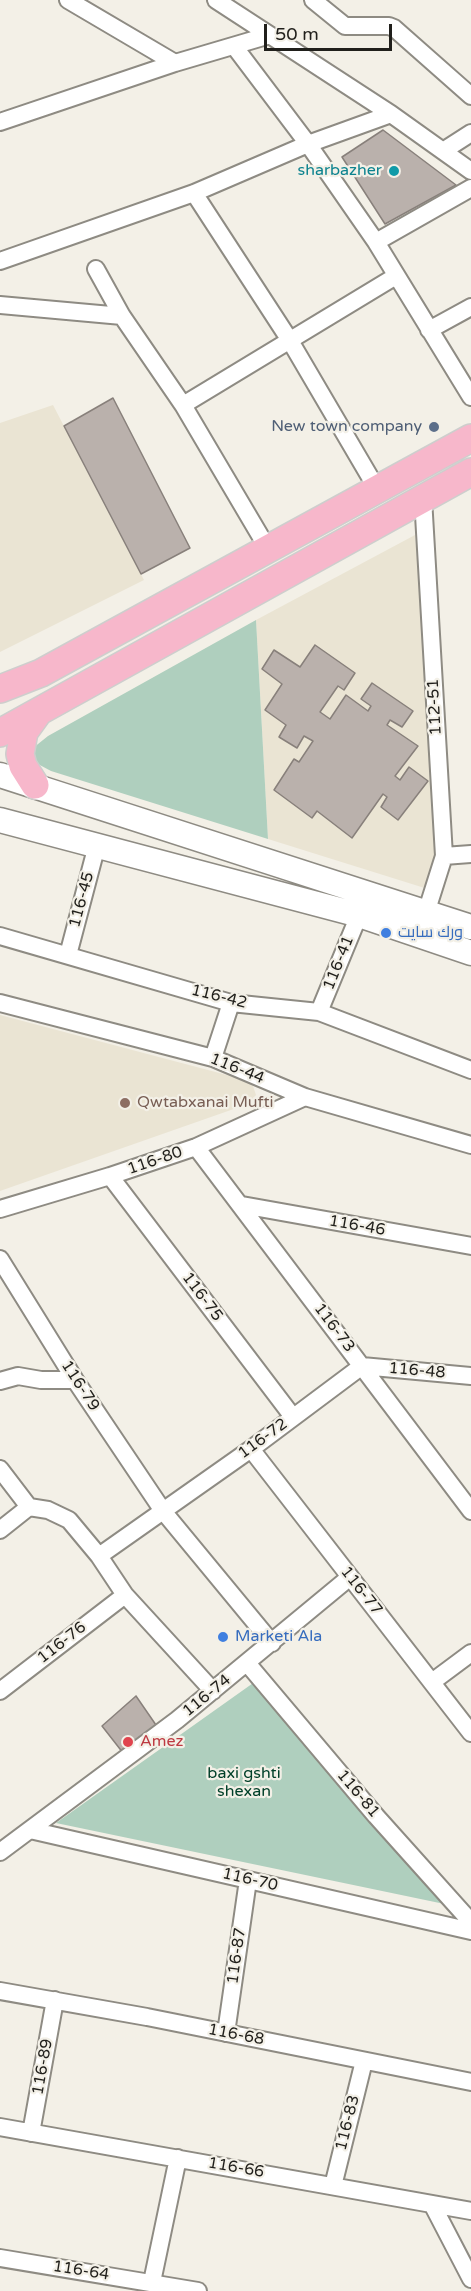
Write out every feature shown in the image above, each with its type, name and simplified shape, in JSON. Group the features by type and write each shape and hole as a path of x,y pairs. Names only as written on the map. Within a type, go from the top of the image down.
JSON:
{"main road":[{"path":"0,702 41,673 471,438"},
{"path":"0,733 471,472"},
{"path":"224,573 240,600"},
{"path":"0,689 41,673"},
{"path":"35,785 22,766 20,754 24,732 37,714"},
{"path":"0,775 471,927"},
{"path":"0,820 359,915 471,953"}],"street":[{"path":"68,0 175,63"},
{"path":"216,0 391,114 471,171"},
{"path":"313,0 345,26 394,28 471,96"},
{"path":"0,122 175,63 270,35"},
{"path":"234,46 308,144 376,242 471,397"},
{"path":"0,261 194,192 308,144 391,114"},
{"path":"443,151 471,133"},
{"path":"376,242 471,188"},
{"path":"194,192 289,339 377,489"},
{"path":"96,269 122,316 183,405 268,549"},
{"path":"183,405 396,276"},
{"path":"0,305 122,316"},
{"path":"429,330 471,307"},
{"name":"112-51","path":"423,498 444,856 426,914"},
{"name":"116-45","path":"68,955 97,845"},
{"path":"444,856 471,854"},
{"name":"116-41","path":"319,1012 359,915"},
{"name":"116-42","path":"0,936 231,1003 319,1012 471,1070"},
{"name":"116-44","path":"0,1003 213,1058 305,1097 471,1145"},
{"path":"213,1058 231,1003"},
{"name":"116-80","path":"0,1209 196,1147 305,1097"},
{"name":"116-73","path":"196,1147 471,1510"},
{"name":"116-75","path":"110,1176 293,1417"},
{"name":"116-46","path":"242,1206 471,1246"},
{"name":"116-79","path":"0,1259 75,1380 163,1511 272,1642"},
{"name":"116-72","path":"163,1511 362,1366"},
{"name":"116-48","path":"362,1366 471,1376"},
{"path":"0,1381 18,1377 75,1380"},
{"name":"116-77","path":"251,1449 471,1732"},
{"path":"0,1470 29,1507 48,1510 69,1520 99,1556 125,1595 213,1691"},
{"path":"471,1500 471,1510"},
{"path":"0,1530 29,1507"},
{"path":"99,1556 163,1511"},
{"name":"116-74","path":"0,1852 122,1763 350,1577"},
{"name":"116-76","path":"0,1691 125,1595"},
{"path":"432,1682 471,1653"},
{"name":"116-81","path":"247,1663 376,1816 471,1922"},
{"name":"116-70","path":"30,1830 471,1931"},
{"name":"116-87","path":"226,2033 248,1880"},
{"name":"116-68","path":"0,1991 471,2082"},
{"name":"116-89","path":"31,2133 55,2000"},
{"name":"116-83","path":"333,2186 364,2061"},
{"name":"116-66","path":"0,2127 471,2211"},
{"path":"152,2282 178,2158"},
{"path":"432,2204 471,2279"},
{"name":"116-64","path":"0,2258 198,2291"}],"shaded area":[{"path":"53,405 144,580 0,652 0,423"},
{"path":"415,535 445,884 431,890 268,839 256,620"},
{"name":"Qwtabxanai Mufti","path":"0,1015 242,1079 253,1086 256,1095 248,1104 0,1191"}],"green space":[{"path":"256,620 268,839 51,771 36,763 31,752 48,736"},
{"name":"baxi gshti shexan","path":"256,1681 454,1906 56,1823"}],"building":[{"name":"sharbazher","path":"383,130 456,185 385,224 342,157"},
{"path":"113,398 190,548 141,574 64,426"},
{"path":"315,645 355,673 344,690 338,686 320,712 330,719 346,695 368,711 371,706 361,699 372,683 413,711 402,727 390,720 387,725 418,746 395,776 400,780 409,767 428,781 398,820 381,807 387,797 383,794 352,838 317,811 312,818 274,790 294,759 299,762 313,741 304,736 297,748 279,737 286,725 265,710 282,684 262,669 274,650 300,667"},
{"name":"Amez","path":"136,1696 156,1725 127,1758 102,1726"}],"place":[{"name":"sharbazher","path":"394,171"},
{"name":"New town company","path":"434,427"},
{"name":"ورك سايت","path":"386,933"},
{"name":"Qwtabxanai Mufti","path":"125,1103"},
{"name":"Marketi Ala","path":"223,1637"},
{"name":"Amez","path":"128,1742"}]}
